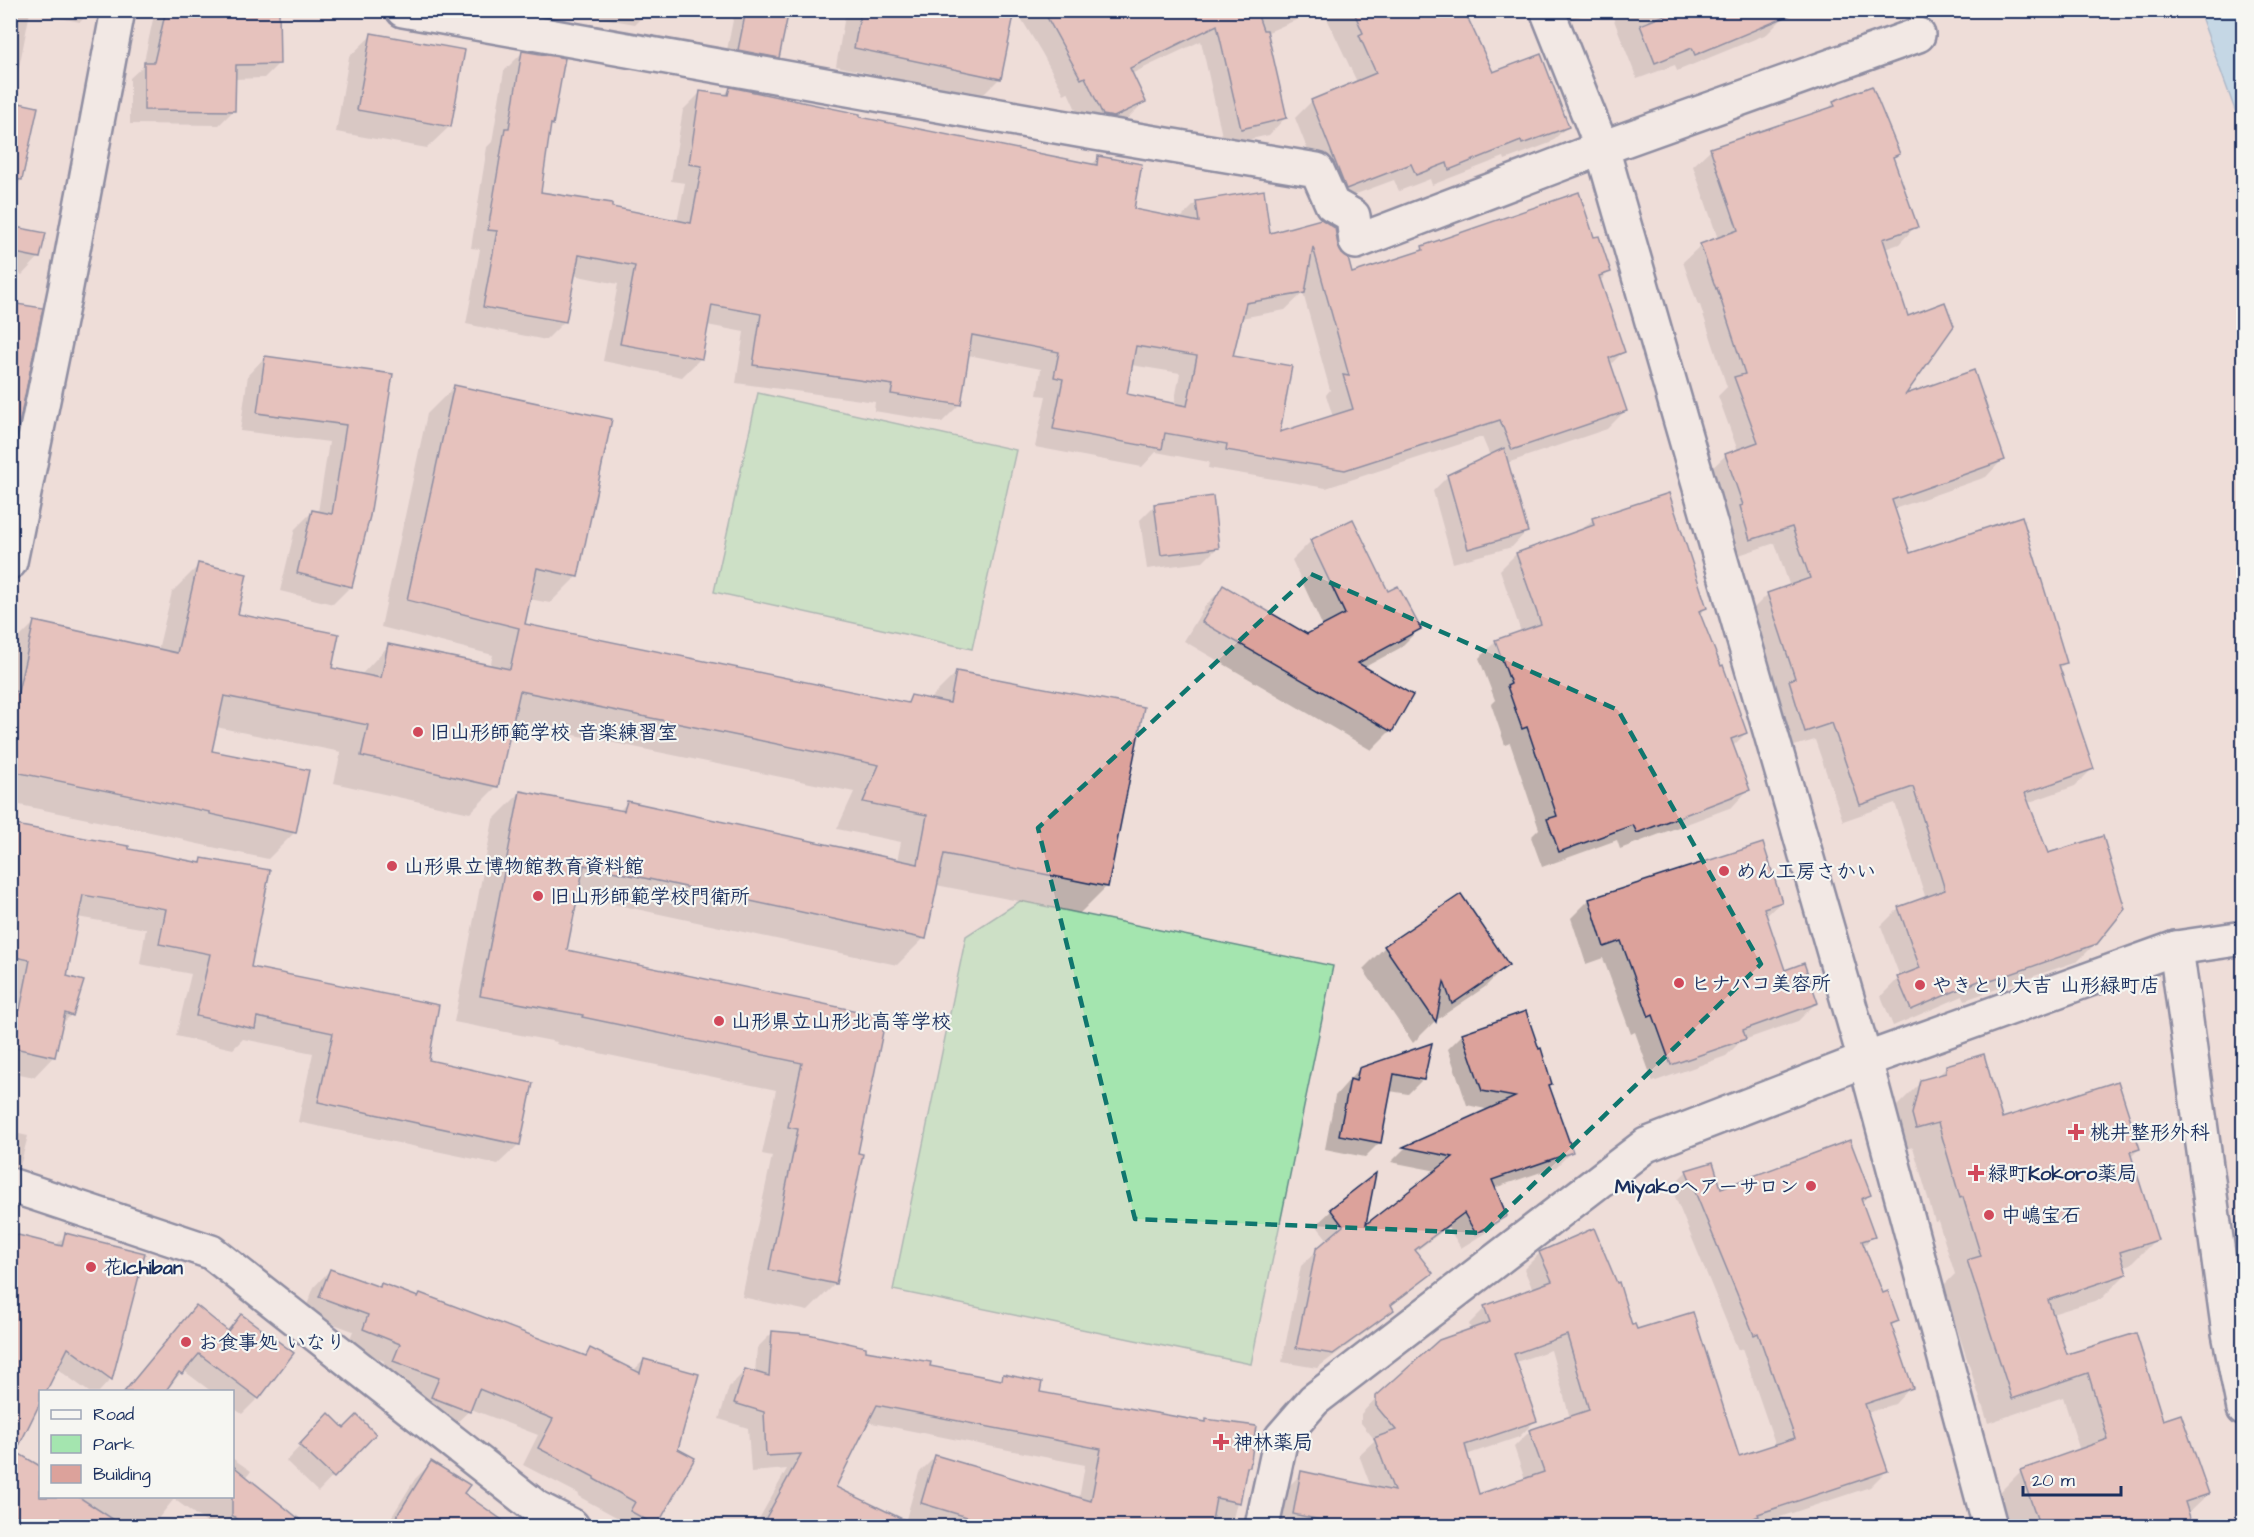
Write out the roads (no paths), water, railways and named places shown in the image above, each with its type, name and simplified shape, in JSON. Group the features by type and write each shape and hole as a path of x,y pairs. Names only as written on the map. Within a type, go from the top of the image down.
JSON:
{"street":[{"path":"10,562 63,304 118,10"},
{"path":"403,10 1095,133 1317,170 1332,204 1353,216 1356,242 1602,148 1918,35"},
{"path":"1547,10 1602,148 1865,1060 1990,1527"},
{"path":"1262,1527 1281,1438 1314,1400 1647,1145 1865,1060 2176,948 2242,938"},
{"path":"2176,948 2229,1334 2244,1409"},
{"path":"10,1185 211,1252 537,1508 572,1527"}],"water":[{"path":"2199,11 2243,11 2243,132"}],"place":[{"name":"旧山形師範学校 音楽練習室","path":"418,732"},
{"name":"山形県立博物館教育資料館","path":"392,866"},
{"name":"めん工房さかい","path":"1724,871"},
{"name":"旧山形師範学校門衛所","path":"538,896"},
{"name":"ヒナハコ美容所","path":"1679,983"},
{"name":"やきとり大吉 山形緑町店","path":"1920,985"},
{"name":"山形県立山形北高等学校","path":"719,1021"},
{"name":"桃井整形外科","path":"2076,1132"},
{"name":"緑町Kokoro薬局","path":"1976,1173"},
{"name":"Miyakoヘアーサロン","path":"1811,1186"},
{"name":"中嶋宝石","path":"1989,1215"},
{"name":"花Ichiban","path":"91,1267"},
{"name":"お食事処 いなり","path":"186,1342"},
{"name":"神林薬局","path":"1221,1442"}]}
